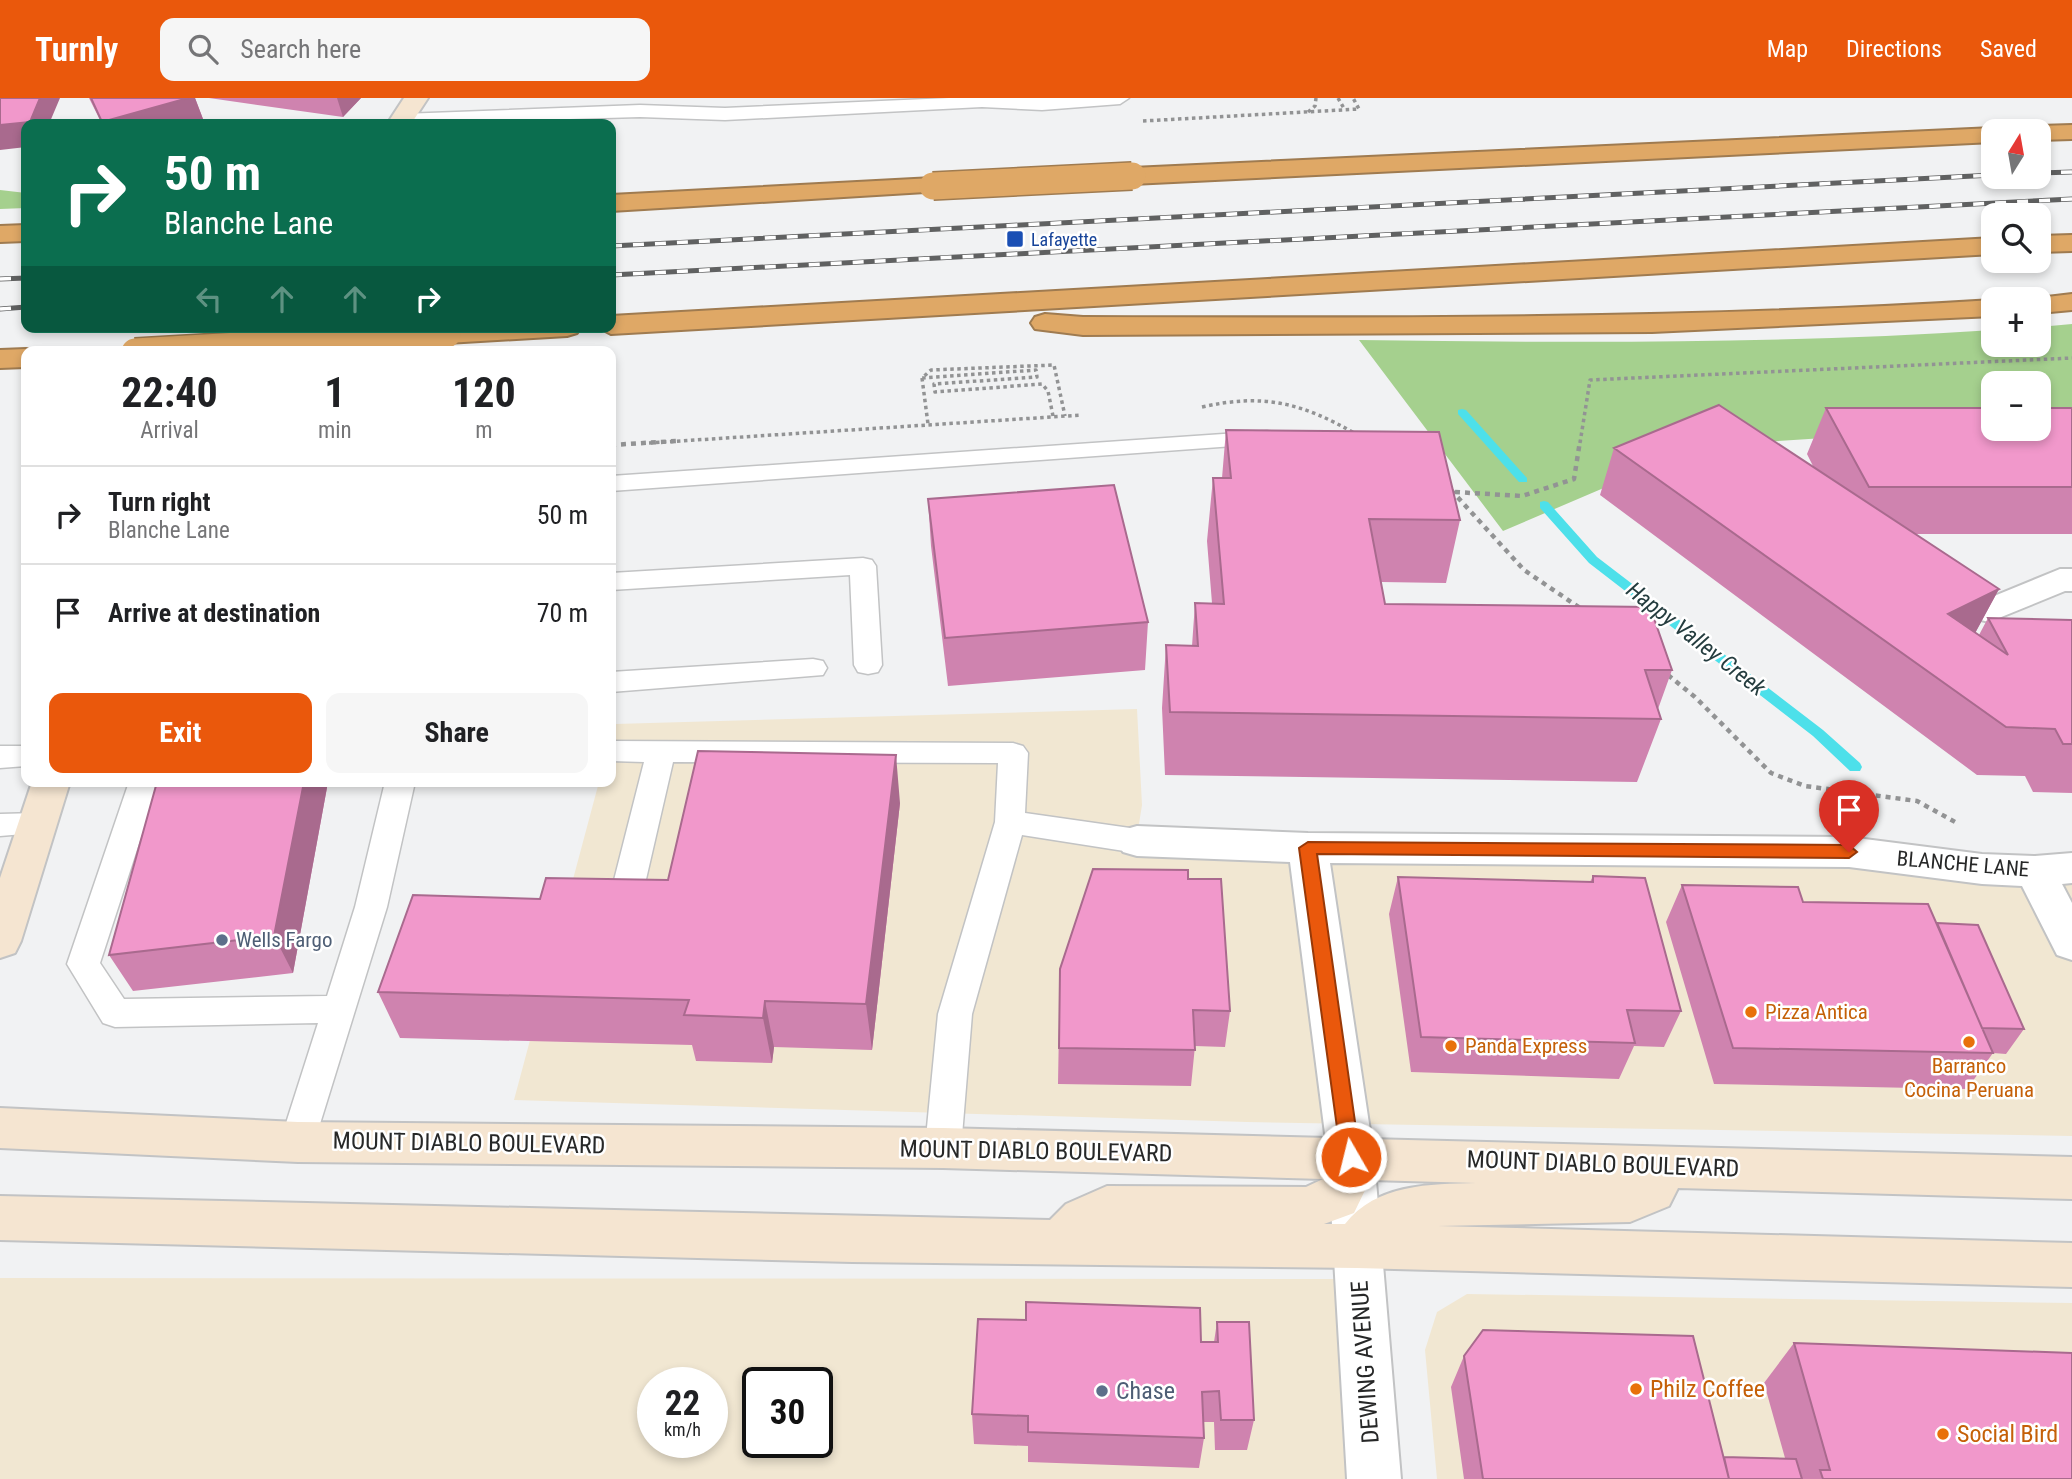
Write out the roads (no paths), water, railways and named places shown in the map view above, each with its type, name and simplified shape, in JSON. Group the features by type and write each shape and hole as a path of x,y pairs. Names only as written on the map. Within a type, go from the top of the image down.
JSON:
{"highway":[{"path":"2051,133 2072,132"},
{"path":"616,203 1981,136"},
{"path":"0,234 21,233"},
{"path":"2051,244 2072,243"},
{"path":"616,325 1981,247"},
{"path":"2051,304 2072,303"},
{"path":"900,309 1083,326 1555,326 1837,320 1981,309"},
{"path":"239,346 464,333"},
{"path":"0,359 21,358"}],"main road":[{"path":"403,119 416,98"},
{"path":"0,941 18,825 47,787"},
{"name":"MOUNT DIABLO BOULEVARD","path":"0,1128 299,1142 943,1148 2072,1178"},
{"path":"1061,1242 1083,1219 1107,1207 1306,1208 1323,1205 1337,1198 1347,1178 1351,1157"},
{"path":"1357,1246 1371,1225 1392,1213 1423,1205 1630,1201 1652,1191 1665,1166"},
{"path":"0,1218 1061,1242 1357,1246 2072,1265"}],"street":[{"path":"1989,611 2060,580 2072,580"},
{"name":"BLANCHE LANE","path":"1137,841 1308,848 1849,852 1982,869 2053,869"},
{"path":"1308,848 1351,1157"},
{"path":"2053,869 2072,943"},
{"name":"DEWING AVENUE","path":"1351,1157 1374,1479"}],"lane":[{"path":"443,119 641,105 725,114 974,100 1024,103 1119,98"},
{"path":"616,484 1270,438"},
{"path":"616,582 863,566 868,665"},
{"path":"616,682 813,668"},
{"path":"616,751 1013,753 1010,821 955,1014 943,1148"},
{"path":"628,888 662,752"},
{"path":"0,757 21,756"},
{"path":"142,787 83,964 115,1013 340,1009"},
{"path":"299,1142 371,907 399,787"},
{"path":"1010,821 1137,841"}],"waterway":[{"name":"Happy Valley Creek","path":"1462,412 1523,480"},
{"name":"Happy Valley Creek","path":"1544,505 1593,560 1818,733 1855,767"}],"railway":[{"path":"2051,173 2072,172"},
{"path":"616,246 1981,176"},
{"path":"616,275 2072,199"},
{"path":"0,279 21,278"},
{"path":"0,309 21,307"}],"place":[{"name":"Lafayette","path":"1015,239"},
{"name":"Wells Fargo","path":"222,940"},
{"name":"Pizza Antica","path":"1751,1012"},
{"name":"Barranco Cocina Peruana","path":"1969,1042"},
{"name":"Panda Express","path":"1451,1046"},
{"name":"Philz Coffee","path":"1636,1389"},
{"name":"Chase","path":"1102,1391"},
{"name":"Social Bird","path":"1943,1434"}]}
